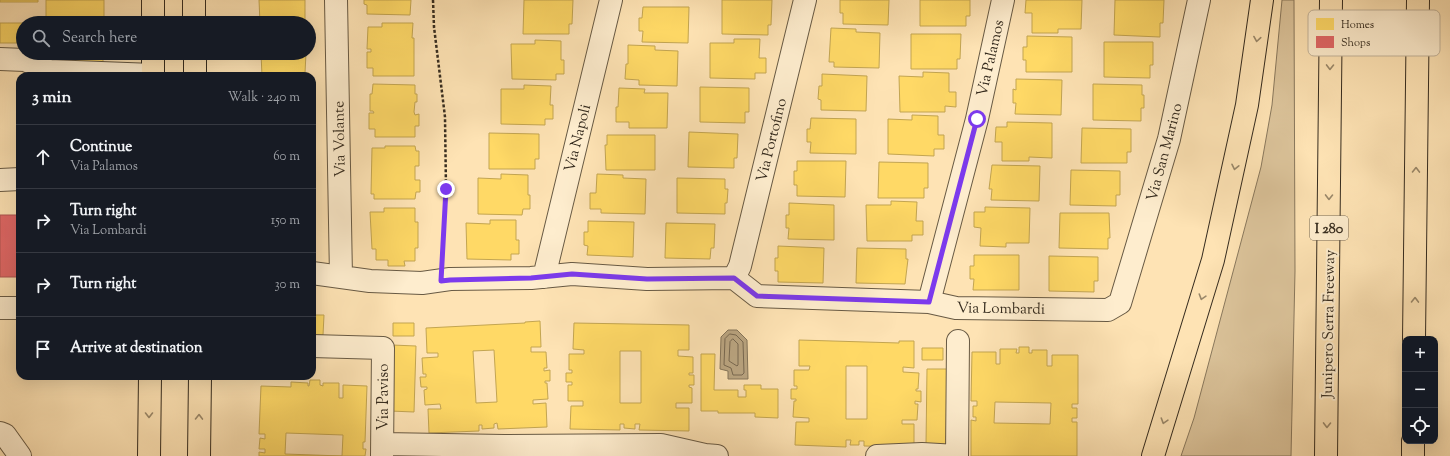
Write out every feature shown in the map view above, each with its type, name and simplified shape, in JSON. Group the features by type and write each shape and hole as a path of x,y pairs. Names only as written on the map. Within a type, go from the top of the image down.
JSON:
{"main road":[{"path":"153,0 153,16"},
{"path":"194,0 194,16"},
{"path":"1153,456 1213,260 1247,106 1262,0"},
{"name":"Junipero Serra Freeway","path":"1331,0 1331,10"},
{"path":"1418,0 1418,10"},
{"name":"Junipero Serra Freeway","path":"1326,456 1330,56"},
{"path":"1414,336 1417,56"},
{"path":"153,60 153,72"},
{"path":"195,60 195,72"},
{"path":"149,456 150,380"},
{"path":"199,456 200,380"},
{"path":"1413,444 1413,456"}],"lane":[{"name":"Via Volante","path":"336,0 340,277"},
{"name":"Via Napoli","path":"544,277 611,0"},
{"name":"Via Portofino","path":"734,278 740,266 805,0"},
{"name":"Via Palamos","path":"929,302 977,119 1003,0"},
{"name":"Via San Marino","path":"1120,303 1169,139 1199,0"},
{"path":"0,59 16,60"},
{"path":"25,60 49,71 70,72"},
{"path":"0,180 16,179"},
{"path":"316,274 370,281 422,283 450,280 531,278 572,274 647,279 734,278"},
{"name":"Via Lombardi","path":"734,278 757,296 929,302 956,308 1108,310 1120,303"},
{"path":"0,308 16,308"},
{"path":"877,456 958,456 958,341"},
{"name":"Via Paviso","path":"316,346 383,348 382,450 504,446 661,445 689,454 716,456"},
{"path":"0,433 5,435 20,456"}],"path":[{"path":"433,0 434,27 445,116 446,189 441,281"}],"shaded area":[{"path":"1282,0 1294,0 1295,271 1291,456 1181,456 1194,418 1261,167 1272,105"}],"water":[{"path":"728,330 737,330 747,340 748,379 728,379 728,371 720,369 721,337"}],"building: Homes":[{"path":"0,0 38,0 38,2 0,2"},
{"path":"46,0 104,0 104,16 46,16"},
{"path":"259,0 305,0 305,16 260,16"},
{"path":"364,0 411,0 410,15 367,14 367,5 364,4"},
{"path":"524,0 573,0 572,24 569,24 569,34 523,34"},
{"path":"722,0 772,0 771,25 768,25 768,35 722,34"},
{"path":"840,0 889,0 888,25 843,24 843,13 840,13"},
{"path":"920,0 970,0 970,16 966,16 966,26 920,26"},
{"path":"1026,0 1082,0 1081,29 1058,29 1058,33 1032,33 1032,13 1025,13"},
{"path":"1115,0 1164,0 1163,23 1160,23 1160,37 1114,35"},
{"path":"643,7 689,7 688,43 642,42 643,31 639,31 639,18 642,18"},
{"path":"0,23 16,23 16,43 0,43"},
{"path":"382,23 413,23 412,38 414,38 414,76 373,76 373,68 367,68 367,52 371,52 371,49 367,49 368,27 382,27"},
{"path":"831,28 856,29 856,32 880,33 879,68 834,67 834,62 829,62"},
{"path":"911,34 961,34 960,59 957,59 957,69 911,69"},
{"path":"1027,36 1072,37 1072,72 1026,72 1026,60 1023,60 1023,47 1027,47"},
{"path":"734,39 760,39 759,58 766,58 766,73 755,73 755,79 710,78 710,43 734,43"},
{"path":"535,40 561,41 561,60 564,60 564,74 556,74 556,80 512,79 511,44 535,44"},
{"path":"1104,42 1153,42 1153,65 1150,65 1150,78 1104,77"},
{"path":"628,45 655,46 655,50 678,51 677,86 639,85 639,80 625,79 626,64 628,64"},
{"path":"46,60 103,60 103,65 46,64"},
{"path":"261,60 306,60 305,72 262,72"},
{"path":"923,72 949,73 949,92 956,92 956,107 945,106 945,112 900,112 899,76 923,77"},
{"path":"822,74 867,76 866,111 821,110 821,100 818,99 819,86 822,86"},
{"path":"1016,79 1062,80 1061,115 1015,114 1016,103 1013,103 1013,89 1016,90"},
{"path":"373,84 415,85 417,102 415,102 414,112 415,115 419,114 419,126 415,126 415,137 375,137 375,129 369,129 369,113 374,113 373,111 370,111 370,94 372,94"},
{"path":"1093,84 1142,85 1144,108 1141,108 1141,121 1093,120"},
{"path":"524,85 551,86 550,105 553,105 553,119 545,119 545,125 501,124 501,89 524,89"},
{"path":"700,87 749,88 749,112 745,112 745,123 700,122"},
{"path":"619,88 645,89 644,93 668,93 667,128 629,128 629,122 616,122 616,107 618,107"},
{"path":"912,115 938,116 938,135 944,135 944,149 934,149 934,156 888,154 888,119 912,120"},
{"path":"811,118 856,119 856,154 810,153 811,142 807,142 807,129 810,129"},
{"path":"1007,122 1052,123 1052,158 1029,157 1029,161 1002,161 1002,142 995,142 996,127 1007,127"},
{"path":"1082,128 1131,129 1131,152 1127,152 1127,163 1081,163"},
{"path":"689,132 738,134 737,158 734,158 734,168 688,167"},
{"path":"489,133 539,134 539,159 535,159 535,169 489,169"},
{"path":"607,135 655,135 655,170 606,170 605,145 607,145"},
{"path":"385,146 415,146 416,151 419,151 419,166 415,166 415,180 420,180 420,192 416,192 415,199 374,199 374,194 371,194 372,148 385,148"},
{"path":"797,161 846,161 845,197 797,196 797,185 794,185 794,171 797,171"},
{"path":"879,162 928,163 928,188 924,188 924,198 878,198"},
{"path":"992,165 1040,166 1039,201 991,200 992,189 989,189"},
{"path":"1071,170 1120,171 1120,195 1116,195 1116,206 1070,205"},
{"path":"501,174 528,175 530,209 523,209 522,215 478,214 478,178 501,179"},
{"path":"597,174 623,175 623,178 646,179 645,214 601,213 601,209 590,209 590,193 596,193"},
{"path":"677,178 725,179 725,189 728,189 727,203 725,203 725,214 677,213"},
{"path":"891,201 917,202 916,221 923,221 923,235 912,235 912,241 867,241 866,205 891,205"},
{"path":"789,203 834,205 834,240 788,239 789,228 786,228 786,215 789,215"},
{"path":"985,207 1030,208 1029,243 1006,243 1006,247 980,246 981,228 974,227 974,212 985,212"},
{"path":"384,208 415,208 415,222 418,222 418,248 415,248 415,261 404,261 405,266 388,266 388,260 376,260 376,249 372,249 370,212 384,212"},
{"path":"1060,213 1109,213 1110,238 1108,238 1108,249 1059,248"},
{"path":"490,220 516,220 516,240 519,240 519,254 511,254 511,260 467,259 466,223 490,224"},
{"path":"588,221 634,222 633,257 587,255 588,246 584,245 584,232 588,232"},
{"path":"666,223 715,224 714,248 711,248 710,259 665,258"},
{"path":"778,246 824,248 823,283 778,282 778,271 775,271 775,258 778,258"},
{"path":"857,248 906,249 906,259 908,259 905,284 856,283"},
{"path":"974,255 1019,255 1019,290 973,290 974,279 970,279 970,266 974,266"},
{"path":"1049,256 1098,257 1098,281 1094,281 1094,292 1049,291"},
{"path":"316,315 324,315 323,335 316,335"},
{"path":"540,321 541,347 531,347 531,352 546,352 547,368 544,368 544,371 550,370 550,381 545,381 545,383 547,383 548,399 533,400 533,404 546,403 547,427 498,429 497,423 494,424 494,428 482,429 482,425 479,425 479,431 429,433 428,409 441,409 440,404 425,405 424,390 427,389 427,387 421,387 420,377 426,377 426,374 423,374 422,358 438,357 438,353 427,353 426,328","holes":["494,350 497,402 476,403 473,351"]},
{"path":"393,323 414,323 414,336 393,336"},
{"path":"574,323 689,325 689,350 678,350 678,356 693,357 693,373 689,373 689,375 694,375 694,385 689,385 689,387 692,388 692,403 676,403 676,408 689,408 689,431 639,430 640,424 635,424 635,429 624,428 624,424 620,424 620,430 570,429 571,406 583,406 583,401 568,401 568,385 572,385 572,382 566,382 566,373 572,373 572,370 569,370 569,354 584,354 584,350 573,349","holes":["620,351 641,351 641,403 620,403"]},
{"path":"799,340 899,343 899,341 914,341 914,368 903,367 903,372 919,373 918,389 916,389 916,391 921,391 921,402 915,401 915,404 918,404 917,420 902,420 902,424 914,424 914,447 864,446 864,441 859,441 859,445 850,445 851,440 846,440 846,447 795,445 796,422 809,422 809,418 793,417 794,401 796,401 796,399 791,399 791,389 797,389 797,386 794,386 794,370 809,370 810,366 799,366","holes":["846,366 867,366 867,419 846,419"]},
{"path":"392,345 416,346 414,412 390,411"},
{"path":"1019,347 1029,347 1029,353 1032,353 1032,350 1047,350 1047,366 1052,366 1052,355 1078,355 1078,404 1072,404 1072,408 1077,408 1077,418 1072,418 1072,422 1077,422 1077,456 971,456 971,420 976,421 976,417 973,417 973,406 977,406 977,401 971,401 972,352 996,352 996,364 1000,364 1000,349 1017,349 1016,353 1019,353","holes":["995,402 1051,403 1050,424 994,423"]},
{"path":"922,348 943,348 943,360 922,360"},
{"path":"701,354 715,354 714,390 738,390 738,397 746,397 744,385 761,385 761,389 778,389 778,418 755,417 755,413 718,413 718,411 701,411"},
{"path":"927,369 948,369 946,445 926,444"},
{"path":"310,380 320,380 320,385 323,386 323,383 339,383 339,398 343,398 343,385 367,386 365,442 363,442 363,449 366,449 365,456 342,456 259,456 259,452 265,453 265,449 259,449 260,438 265,439 265,434 259,434 261,386 291,387 291,382 308,383 309,386","holes":["286,433 343,435 342,456 285,454"]}],"building: Shops":[{"path":"0,215 16,215 16,277 0,277"}],"route":[{"path":"446,189 441,281 531,278 572,274 647,279 734,278 757,296 929,302 977,119"}]}
